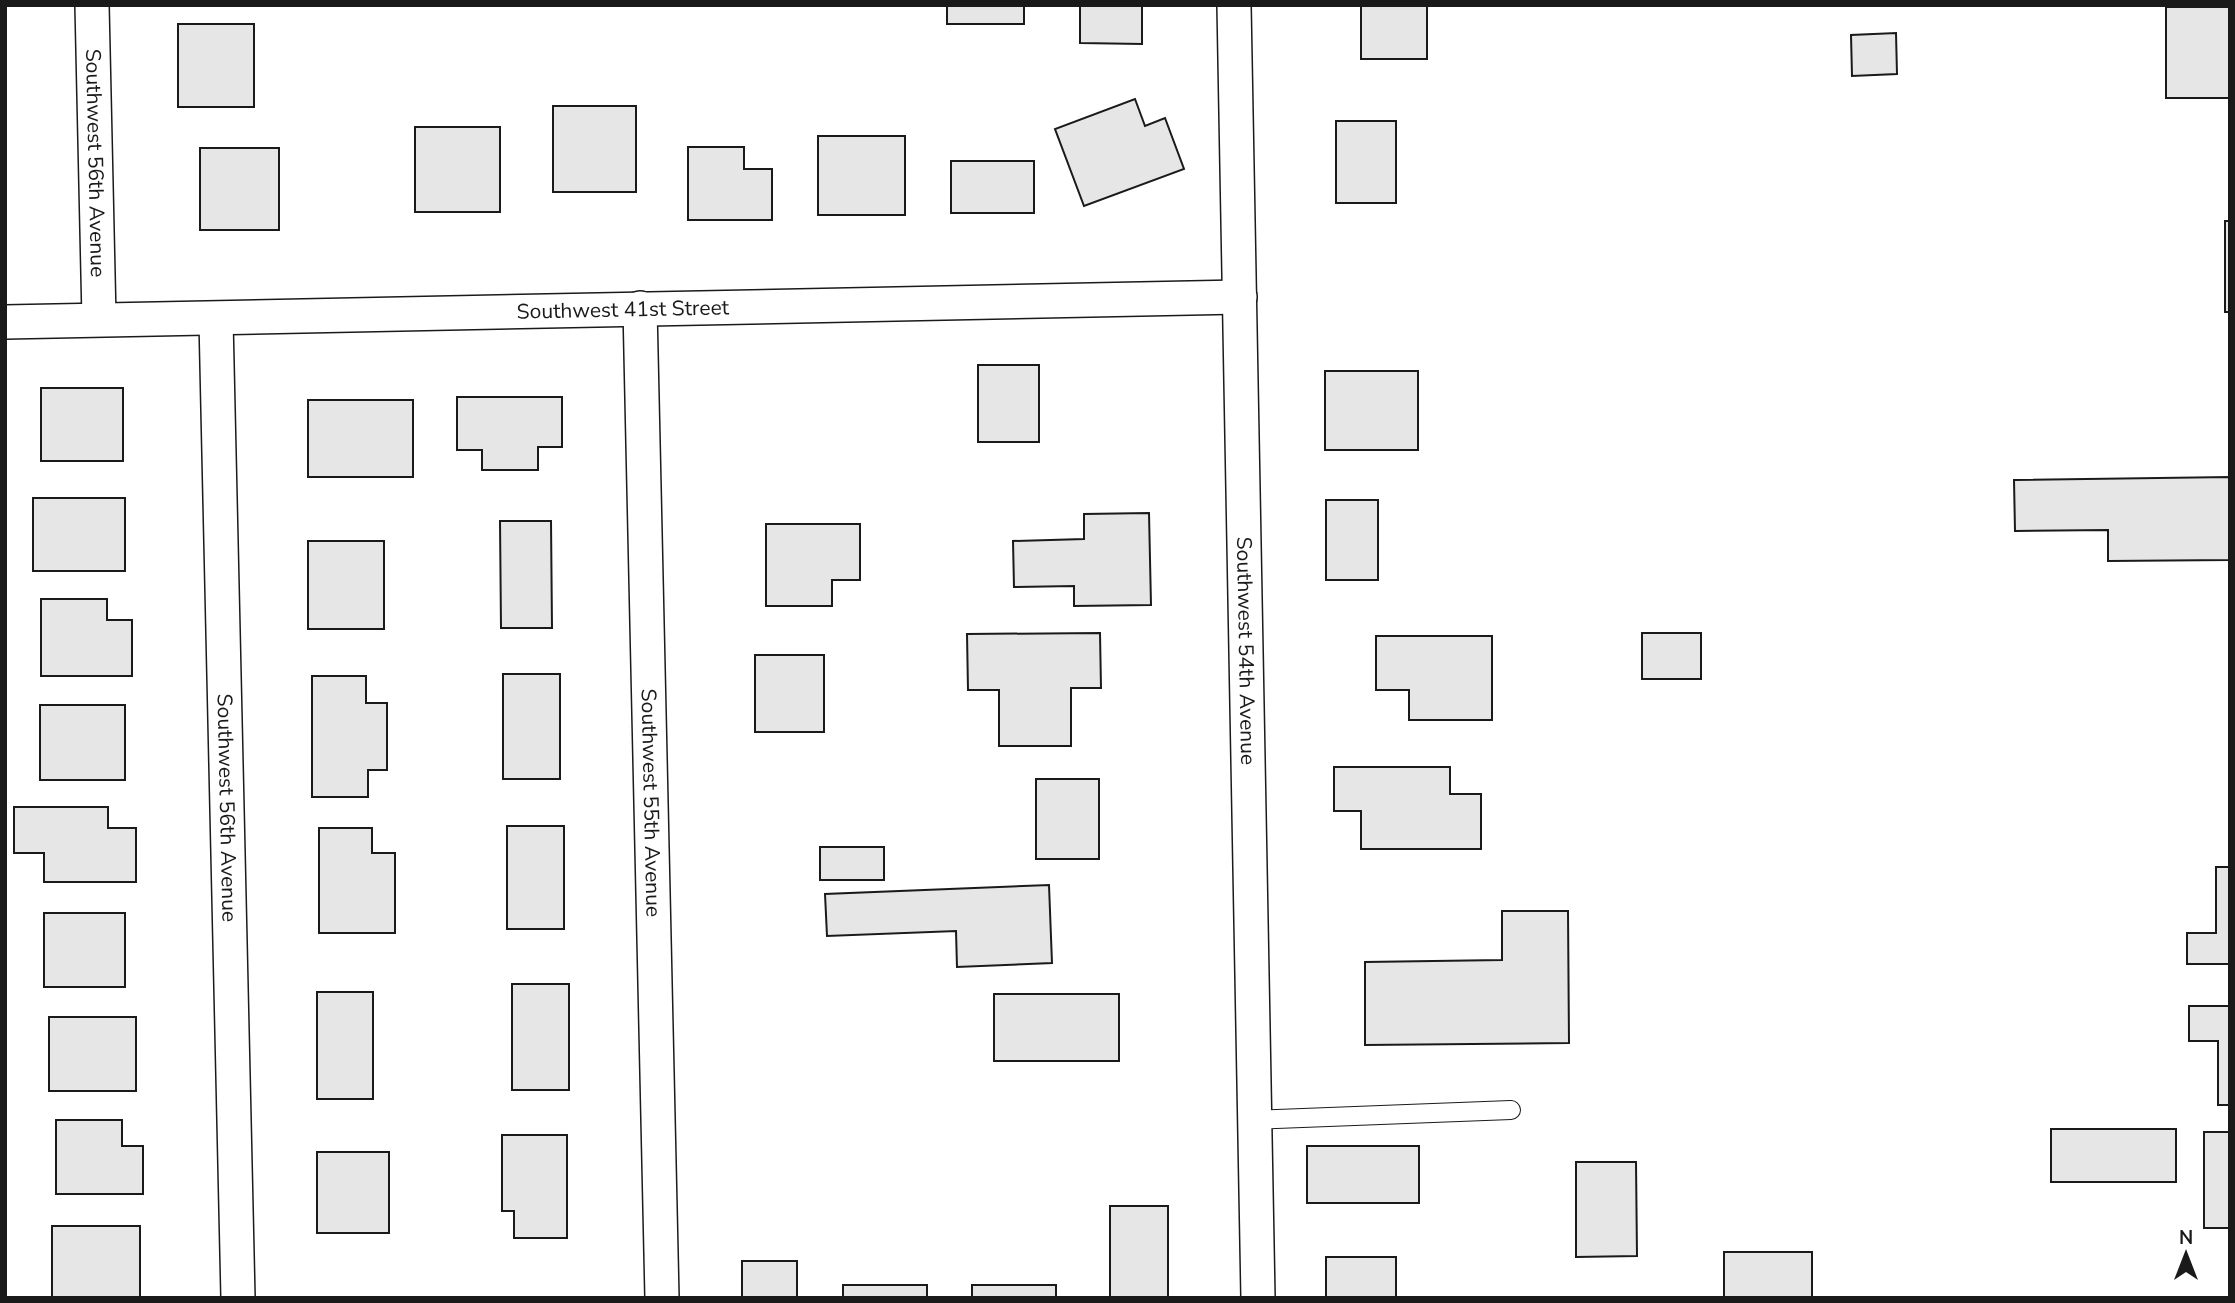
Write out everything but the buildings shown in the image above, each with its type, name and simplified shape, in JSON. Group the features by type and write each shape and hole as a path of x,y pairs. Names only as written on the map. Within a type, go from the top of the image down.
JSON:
{"street":[{"name":"Southwest 56th Avenue","path":"92,5 99,319"},
{"name":"Southwest 54th Avenue","path":"1234,5 1252,1120 1258,1298"},
{"name":"Southwest 41st Street","path":"5,322 99,319 216,320 1240,296"},
{"name":"Southwest 55th Avenue","path":"640,308 663,1298"},
{"name":"Southwest 56th Avenue","path":"216,320 239,1298"}],"lane":[{"path":"1252,1120 1511,1110"}]}
